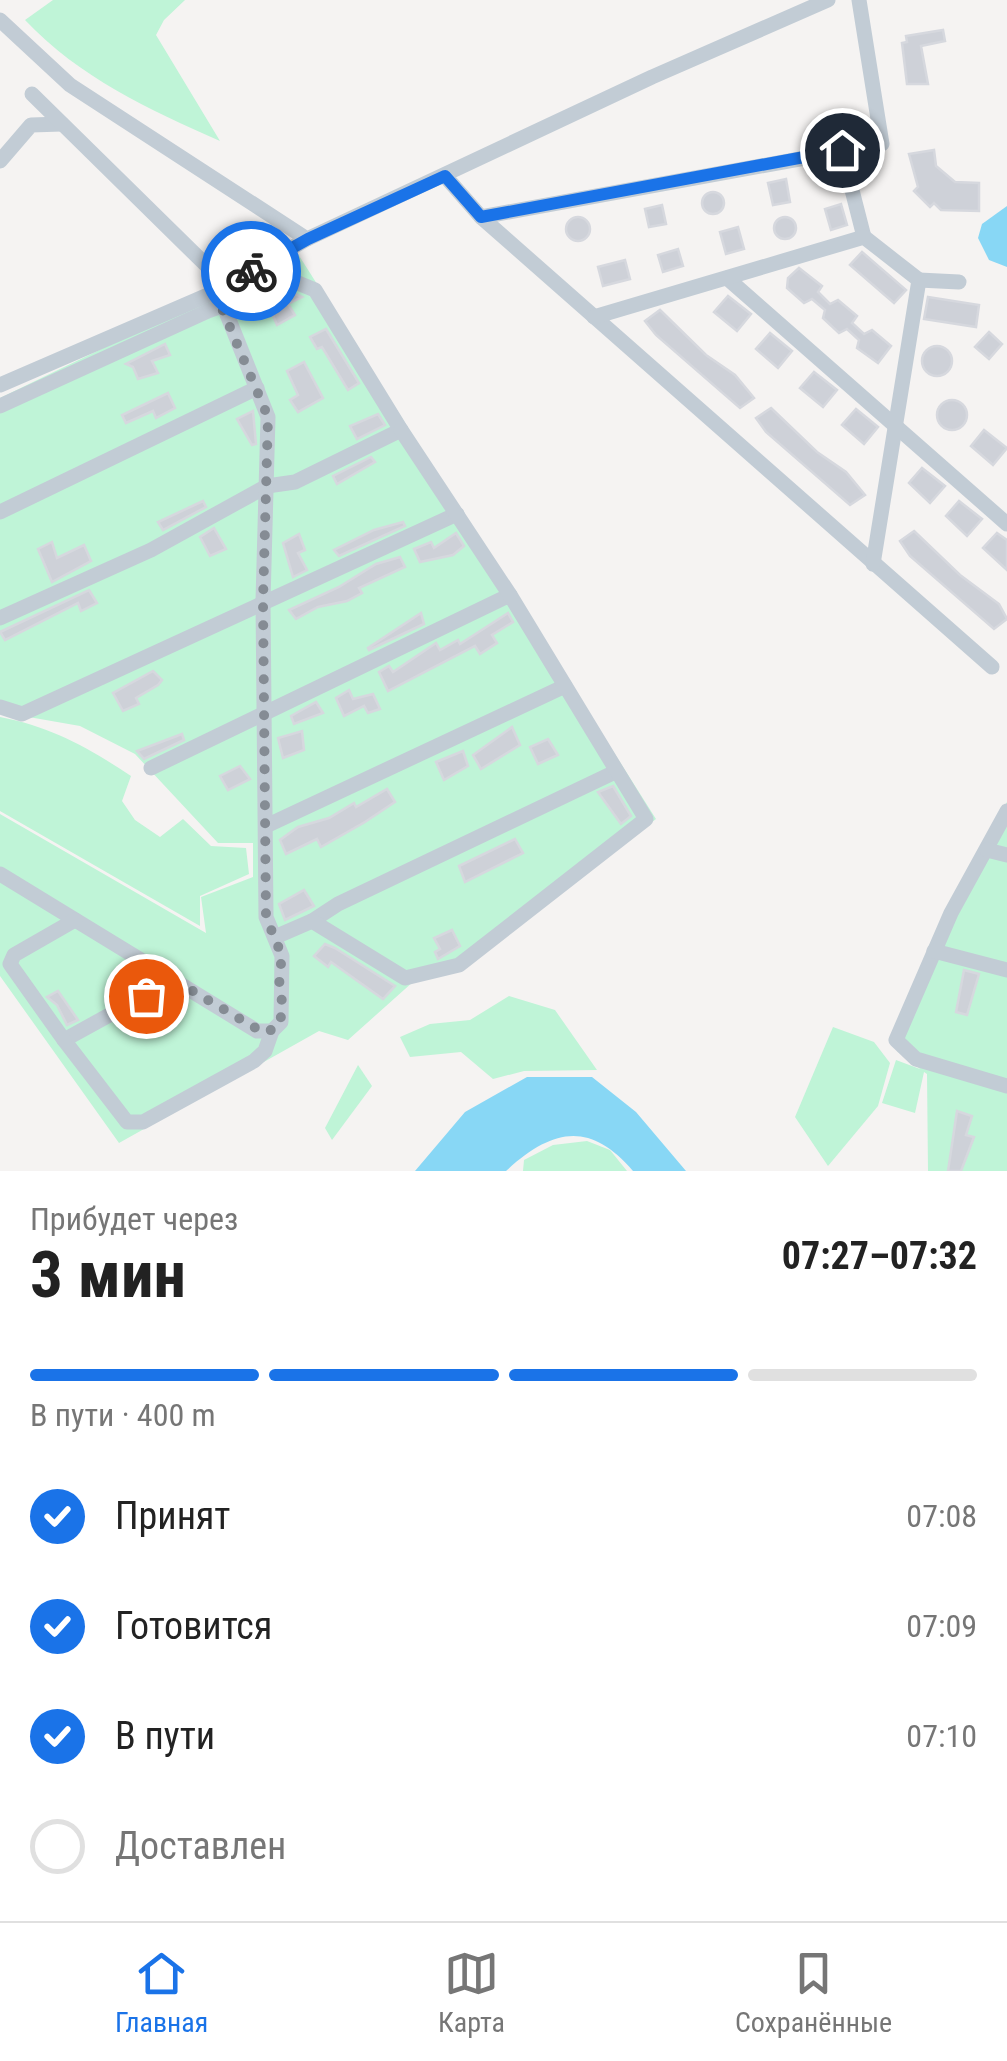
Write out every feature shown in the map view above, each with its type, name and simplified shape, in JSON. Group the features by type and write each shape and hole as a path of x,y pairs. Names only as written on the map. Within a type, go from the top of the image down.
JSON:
{"street":[{"path":"0,406 218,300 308,239 652,77 828,0"},
{"path":"481,217 882,144 859,0"},
{"path":"0,20 70,86 308,239"},
{"path":"32,94 208,267 268,417 263,601 266,917 282,956 279,979 283,1010 265,1051 254,1061 137,1124 118,1114 10,964 14,955 75,920"},
{"path":"0,161 31,125 62,124"},
{"path":"842,150 864,237 919,280 960,282"},
{"path":"445,176 481,217 992,668"},
{"path":"594,318 864,237"},
{"path":"727,278 1007,524"},
{"path":"874,564 919,280"},
{"path":"0,385 218,300 292,282 315,290 510,595 646,818 458,965 405,978 312,921"},
{"path":"0,512 257,388"},
{"path":"0,618 151,550 267,486 295,482 402,430"},
{"path":"0,707 22,714 457,514"},
{"path":"152,768 510,595"},
{"path":"266,826 565,686"},
{"path":"276,936 615,772"},
{"path":"1007,811 934,950 896,1040 916,1059 1007,1086"},
{"path":"987,850 1007,856"},
{"path":"0,874 256,1031 272,1031"},
{"path":"934,950 1007,970"},
{"path":"64,1040 174,980"}],"green space":[{"path":"53,0 185,0 164,20 156,35 220,141 116,90 46,41 25,20"},
{"path":"298,254 656,819 465,968 414,981 348,1040 319,1031 119,1143 0,976 0,814 206,933 201,897 253,877 253,843 218,843 135,754 80,726 0,712 0,398"},
{"path":"0,717 68,739 131,776 122,801 135,820 160,837 183,819 211,846 246,848 249,874 200,896 200,926 0,811"},
{"path":"1007,802 1007,1171 928,1171 927,1074 924,1072 915,1113 882,1103 896,1060 920,1069 897,1051 931,947"},
{"path":"509,996 555,1010 597,1070 524,1071 493,1079 461,1052 410,1057 400,1037 430,1024 470,1020"},
{"path":"833,1027 874,1042 890,1063 878,1106 828,1166 795,1117"},
{"path":"358,1065 372,1086 332,1140 325,1128"},
{"path":"587,1141 610,1150 627,1171 523,1171 524,1160 553,1145"}],"water":[{"path":"1007,206 1007,267 989,260 978,238 982,224"},
{"path":"527,1077 592,1077 636,1112 686,1171 633,1171 602,1144 571,1136 540,1146 506,1171 415,1171 465,1112"}],"building":[{"path":"943,30 945,41 921,46 928,84 907,84 902,43 907,42 906,36"},
{"path":"934,150 936,166 955,182 979,183 979,211 941,210 934,203 930,207 914,191 918,187 909,154"},
{"path":"786,179 790,202 773,205 768,183"},
{"path":"713,192 721,195 721,211 713,214 705,211 702,203 705,195"},
{"path":"841,204 847,225 831,230 825,209"},
{"path":"662,205 666,224 649,227 645,209"},
{"path":"578,217 590,229 578,241 566,229"},
{"path":"785,217 793,220 793,236 785,239 777,236 774,228 777,220"},
{"path":"738,227 744,249 726,254 720,232"},
{"path":"678,249 683,266 663,272 658,255"},
{"path":"862,252 906,290 894,303 850,265"},
{"path":"625,260 630,279 603,286 598,267"},
{"path":"799,268 822,286 818,292 830,304 838,300 857,316 852,323 864,334 872,330 891,346 878,363 857,348 859,340 847,329 839,333 823,318 825,310 812,299 804,303 787,288 788,278"},
{"path":"293,293 302,297 288,304 295,315 277,325 267,302"},
{"path":"728,296 751,314 737,331 714,312"},
{"path":"928,297 979,305 976,327 924,319"},
{"path":"660,310 706,355 735,375 754,398 740,408 656,335 645,321"},
{"path":"326,329 359,383 348,390 322,347 317,349 310,337"},
{"path":"989,332 1002,344 989,359 975,347"},
{"path":"770,333 792,351 778,368 756,349"},
{"path":"165,344 170,355 152,361 158,373 138,379 133,367 126,364"},
{"path":"937,346 951,355 952,361 943,375 937,376 923,367 922,361 931,347"},
{"path":"304,362 323,398 298,412 290,400 298,395 287,371"},
{"path":"814,372 837,390 823,407 800,388"},
{"path":"168,393 175,408 156,418 153,411 126,423 122,415"},
{"path":"952,400 966,409 967,415 958,429 952,430 938,421 937,415 946,401"},
{"path":"771,408 817,452 846,472 865,495 850,505 766,432 756,418"},
{"path":"856,409 878,427 864,444 842,425"},
{"path":"253,411 256,444 252,445 237,419"},
{"path":"378,414 385,425 357,439 350,426"},
{"path":"984,430 1007,448 993,465 971,446"},
{"path":"371,457 375,462 337,484 333,476"},
{"path":"922,468 945,486 930,503 909,483"},
{"path":"203,501 206,507 163,530 158,522"},
{"path":"959,501 982,519 967,536 946,516"},
{"path":"403,522 405,526 339,556 334,550 374,530"},
{"path":"214,528 226,549 210,556 200,537"},
{"path":"914,531 960,575 999,604 1007,619 994,629 910,556 900,541"},
{"path":"456,533 464,546 453,555 420,562 414,549 431,542 434,548"},
{"path":"997,533 1007,540 1007,570 983,548"},
{"path":"299,534 305,550 298,553 307,570 293,577 283,543"},
{"path":"52,542 57,558 84,545 91,561 52,582 38,549"},
{"path":"400,557 405,567 359,588 362,593 347,601 318,607 296,619 289,610 339,587 376,564"},
{"path":"89,590 97,603 81,611 78,603 5,640 0,632"},
{"path":"421,613 424,624 369,650 368,648"},
{"path":"508,613 513,622 492,635 497,643 480,654 475,646 388,691 379,672 389,666 393,672 436,643 440,650 458,640 460,644"},
{"path":"153,671 162,680 136,698 139,704 123,711 113,693"},
{"path":"349,690 353,699 373,694 380,709 368,713 364,706 344,716 336,698"},
{"path":"316,702 323,713 294,724 291,716"},
{"path":"512,727 520,745 481,769 473,755"},
{"path":"302,731 304,750 283,758 278,738"},
{"path":"182,734 184,740 144,759 137,751"},
{"path":"548,739 558,755 538,764 530,747"},
{"path":"463,751 468,766 444,780 436,762"},
{"path":"240,766 250,779 228,790 220,776"},
{"path":"613,786 631,816 621,824 598,792"},
{"path":"387,789 395,802 365,822 321,847 317,839 286,854 280,840 298,827 329,818 354,803 356,807"},
{"path":"515,839 523,853 465,882 459,866"},
{"path":"304,890 314,906 285,920 279,904"},
{"path":"452,930 460,946 438,959 435,952 440,949 434,938"},
{"path":"325,944 395,986 383,999 331,962 328,967 314,956"},
{"path":"964,970 979,974 967,1015 956,1012"},
{"path":"58,991 78,1020 67,1025 57,1005 47,997"},
{"path":"957,1111 972,1116 966,1135 974,1137 961,1171 948,1171"}],"way so far":[{"path":"146,996 174,980 264,1033 278,1027 283,1010 279,979 282,956 266,917 263,601 268,417 215,292 251,271"}],"route":[{"path":"251,271 308,239 445,176 481,217 842,150"}]}
